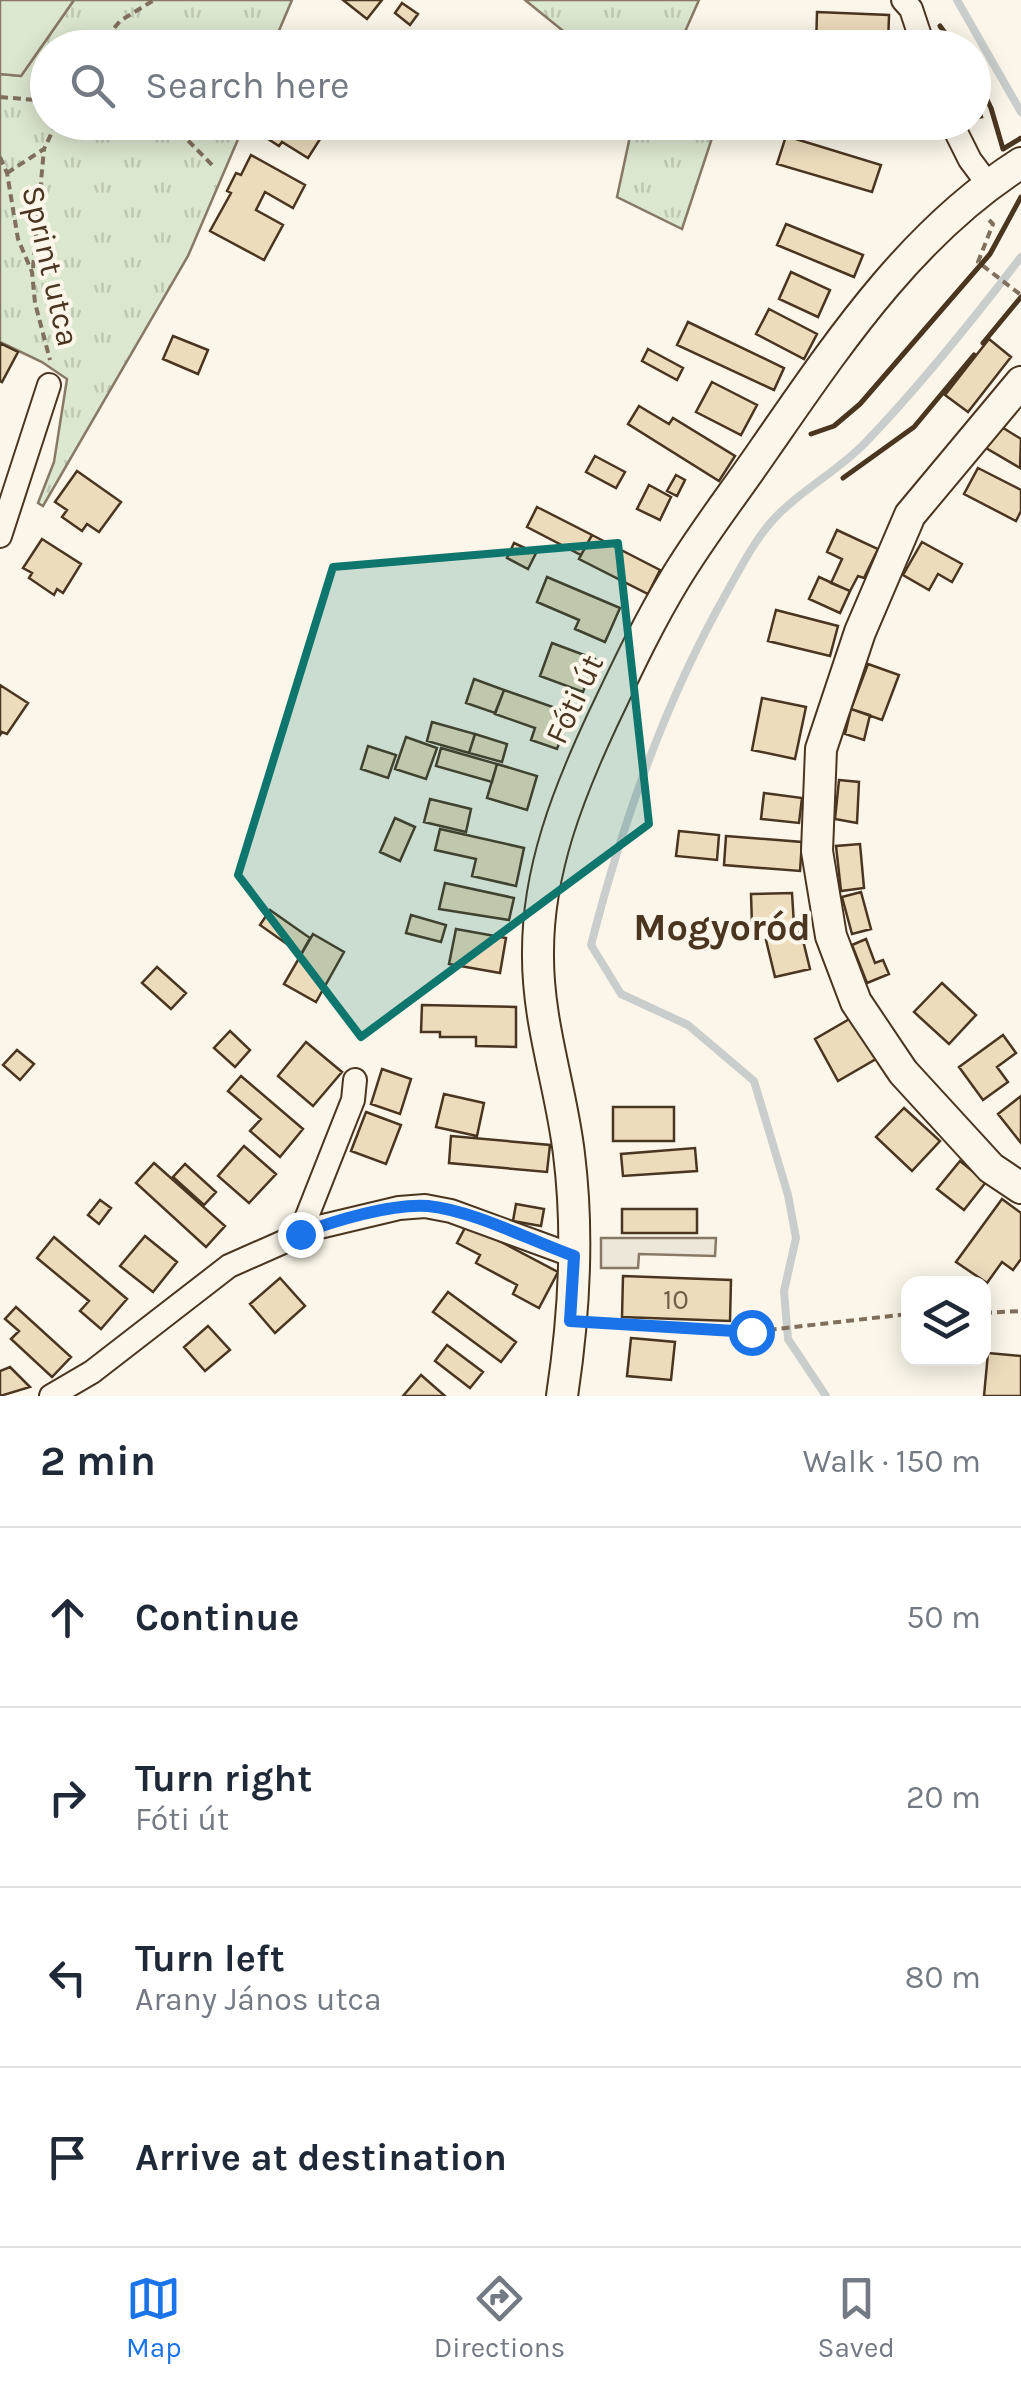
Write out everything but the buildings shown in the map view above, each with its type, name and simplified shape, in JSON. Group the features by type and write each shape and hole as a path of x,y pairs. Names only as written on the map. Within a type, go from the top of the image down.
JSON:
{"main road":[{"name":"Fóti út","path":"562,1396 574,1256 569,1152 540,1009 538,950 542,894 552,846 576,776 649,623 676,576 856,321 909,257 988,184 1021,163"},
{"path":"1021,382 910,515 860,632 822,750 818,851 831,936 856,1002 903,1072 991,1168 1021,1188"}],"street":[{"path":"903,0 918,30"},
{"path":"960,140 988,184"},
{"path":"0,536 49,386"},
{"path":"300,1234 353,1100 355,1080"},
{"path":"52,1396 92,1372 228,1266 300,1234 398,1208 425,1206 451,1211 574,1256"}],"path":[{"path":"113,30 154,0"},
{"path":"0,97 30,100"},
{"path":"32,272 44,149 48,140"},
{"path":"187,140 214,168"},
{"path":"7,174 44,149"},
{"name":"Sprint utca","path":"0,157 7,174 18,238 32,272 35,303 50,363 49,386"},
{"path":"978,262 1021,295"},
{"path":"991,1313 1021,1311"},
{"path":"570,1321 751,1332 901,1315"}],"highlighted area":[{"path":"618,543 649,824 361,1037 238,875 333,567"}],"green space":[{"path":"0,0 74,0 53,30 30,30 30,63 21,76 0,74"},
{"path":"74,0 292,0 279,30 53,30"},
{"path":"525,0 699,0 686,30 562,30"},
{"path":"30,63 30,140 238,140 188,256 43,506 38,503 54,462 67,379 0,342 0,74 21,76"},
{"path":"711,140 682,229 617,197 629,141"}],"shaded area":[{"path":"601,1238 716,1238 715,1256 639,1254 638,1268 601,1268"}],"waterway":[{"path":"957,0 974,30"},
{"path":"991,60 1021,112"},
{"path":"826,1396 788,1339 784,1291 796,1238 788,1195 754,1081 688,1025 621,994 591,945 647,764 684,676 753,546 783,510 854,453 886,421 1021,257"}],"wall":[{"path":"940,26 943,30"},
{"path":"991,108 1003,149 1021,138"},
{"path":"811,434 834,426 860,404 990,254 1021,197"},
{"path":"983,343 1021,297"},
{"path":"843,478 914,427 974,355"}],"district":[{"name":"Mogyoród","path":"722,927"}],"route":[{"path":"300,1234 398,1208 425,1206 451,1211 574,1256 570,1321 751,1332"}]}
